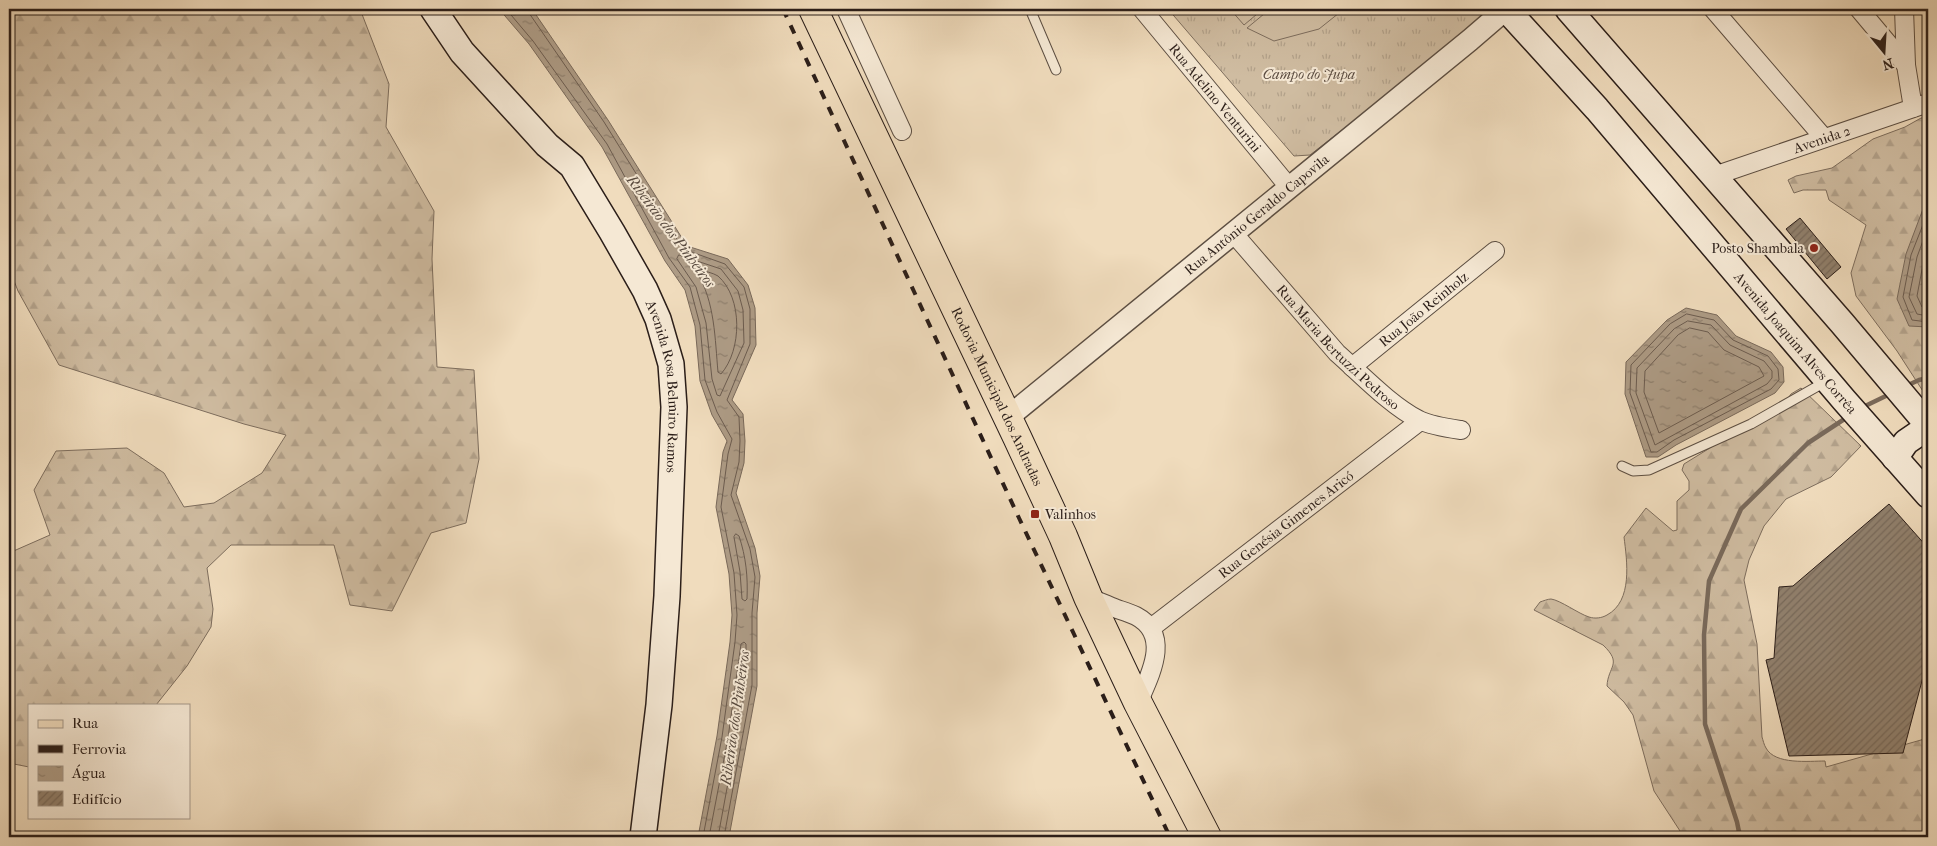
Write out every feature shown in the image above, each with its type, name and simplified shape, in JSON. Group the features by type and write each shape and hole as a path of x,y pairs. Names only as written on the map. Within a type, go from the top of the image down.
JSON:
{"main road":[{"name":"Avenida Rosa Belmiro Ramos","path":"433,9 462,52 547,145 572,166 645,290 658,319 671,364 674,407 667,596 659,705 643,837"},
{"name":"Rodovia Municipal dos Andradas","path":"813,9 1063,536 1088,597 1138,703 1207,837"},
{"name":"Avenida Joaquim Alves Corrêa","path":"1506,9 1596,109 1870,430 1895,458 1924,484"},
{"path":"1568,9 1884,372 1928,426 1906,442 1895,458"}],"street":[{"path":"846,9 902,131"},
{"name":"Rua Adelino Venturini","path":"1142,9 1289,187"},
{"name":"Rua Antônio Geraldo Capovila","path":"1007,418 1234,234 1506,9"},
{"path":"1713,9 1824,138"},
{"path":"1859,9 1906,64"},
{"path":"1904,9 1906,64 1921,106"},
{"name":"Avenida 2","path":"1714,176 1921,106"},
{"name":"Rua Maria Bertuzzi Pedroso","path":"1234,234 1337,353 1352,367 1397,405 1420,420 1446,428 1461,430"},
{"name":"Rua João Reinholz","path":"1352,367 1495,251"},
{"name":"Rua Genésia Gimenes Aricó","path":"1151,628 1420,420"},
{"path":"1088,597 1136,616 1151,628 1156,642 1155,656 1151,673 1138,703"}],"lane":[{"path":"1030,9 1056,70"},
{"path":"1622,466 1633,472 1649,470 1751,424 1827,380"}],"green space":[{"path":"9,9 360,9 389,84 386,127 434,211 432,259 437,367 474,370 479,459 466,523 431,533 392,611 350,605 334,545 231,545 207,568 213,609 211,627 187,666 157,704 28,704 28,767 9,763 9,553 50,535 34,490 56,451 127,448 164,473 184,507 214,503 262,473 286,435 244,424 59,365 18,291 9,268"},
{"name":"Campo do Jupa","path":"1168,9 1487,9 1483,20 1310,155 1294,156"},
{"path":"1230,9 1263,9 1244,25"},
{"path":"1270,9 1344,9 1319,29 1274,41 1247,28"},
{"path":"1921,118 1928,118 1928,399 1897,351 1856,296 1851,273 1866,225 1829,200 1826,190 1803,190 1794,193 1788,180 1796,176 1832,168 1873,139 1905,127"},
{"path":"1801,388 1861,446 1831,477 1786,499 1764,526 1749,560 1744,580 1757,644 1762,737 1766,748 1777,757 1793,761 1825,761 1826,767 1928,738 1928,837 1781,837 1777,832 1779,837 1681,837 1682,834 1654,791 1633,715 1624,702 1607,686 1613,665 1609,651 1603,645 1534,610 1540,602 1551,599 1591,618 1603,617 1615,609 1625,590 1627,569 1624,537 1646,508 1673,531 1677,530 1677,501 1689,490 1689,481 1682,470 1684,464 1786,401 1791,394"}],"water":[{"name":"Ribeirão dos Pinheiros","path":"499,9 532,9 608,120 687,246 728,259 748,285 755,308 756,345 732,400 743,414 745,441 744,463 736,493 755,548 760,576 757,613 757,686 729,837 698,837 717,736 732,615 729,574 716,507 723,452 727,441 712,415 700,381 695,326 685,290 665,261 602,147 529,44"},
{"path":"1928,206 1928,327 1909,326 1897,299 1906,254 1923,209"},
{"path":"1686,308 1717,315 1736,336 1771,352 1783,367 1784,382 1775,393 1676,445 1658,457 1646,457 1625,394 1626,362 1667,320"}],"building":[{"name":"Posto Shambala","path":"1800,218 1841,267 1827,279 1786,229"},
{"path":"1889,504 1928,548 1928,623 1926,629 1928,658 1903,753 1789,756 1766,660 1774,658 1779,587 1793,586"}],"waterway":[{"path":"1906,386 1928,378"},
{"path":"1861,408 1890,394"},
{"path":"1740,837 1737,822 1705,724 1704,635 1709,581 1741,509 1808,443 1849,416"}],"railway":[{"path":"783,9 1019,518 1170,837"}],"place":[{"name":"Posto Shambala","path":"1814,248"},
{"name":"Valinhos","path":"1035,514"}]}
